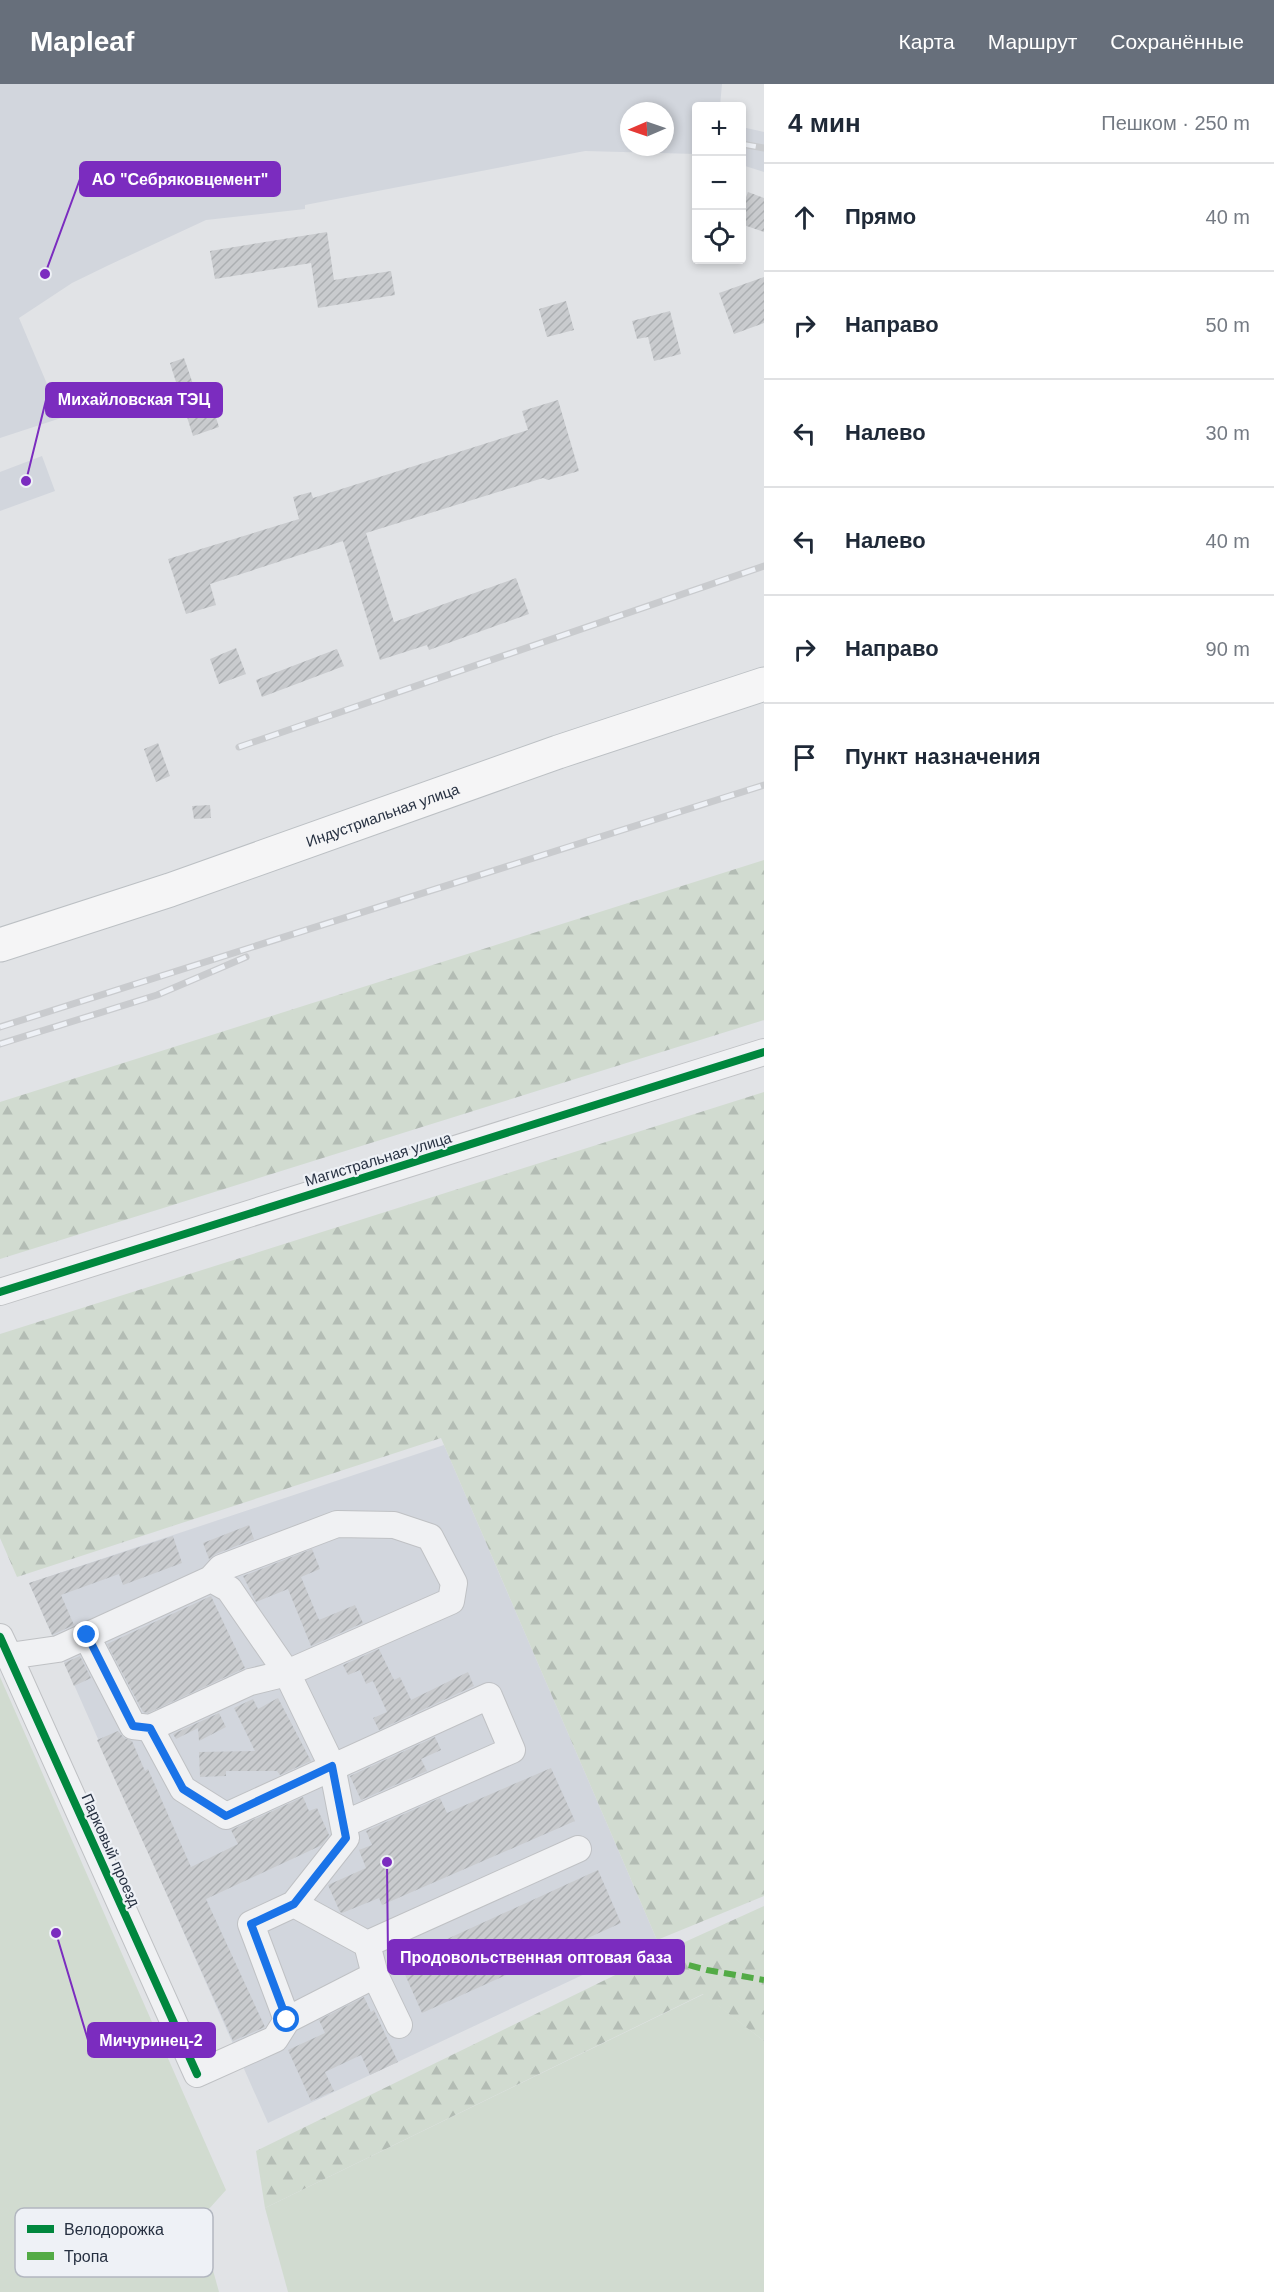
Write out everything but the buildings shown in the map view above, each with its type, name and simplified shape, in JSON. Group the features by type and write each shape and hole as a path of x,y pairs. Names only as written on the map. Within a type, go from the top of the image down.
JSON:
{"main road":[{"name":"Индустриальная улица","path":"0,945 170,890 558,752 764,684"}],"street":[{"name":"Магистральная улица","path":"0,1292 764,1052"},
{"path":"4,1646 58,1650 87,1635 211,1579 221,1568 337,1524 394,1525 430,1537 454,1583 451,1601 287,1673 250,1682 150,1728 133,1726 87,1635"},
{"path":"211,1579 230,1588 287,1673 332,1766 344,1824 346,1838 294,1904 251,1924 287,2020 375,1975"},
{"name":"Парковый проезд","path":"4,1646 197,2074 275,2039 287,2020"},
{"path":"150,1728 183,1789 226,1816 489,1696 512,1750 344,1824"},
{"path":"367,1944 578,1849"},
{"path":"294,1904 367,1944 375,1975 399,2025"}],"shaded area":[{"path":"0,84 722,84 720,102 692,102 692,154 674,153 674,102 620,102 620,152 585,151 305,205 305,209 206,220 72,283 19,318 50,391 53,391 61,418 0,438"},
{"path":"746,128 764,132 764,172 746,166"},
{"path":"42,456 55,491 0,511 0,472"},
{"path":"444,1445 657,1940 268,2123 29,1583"}],"green space":[{"path":"764,860 764,1020 0,1259 0,1102"},
{"path":"764,1092 764,1896 657,1940 441,1438 17,1577 0,1538 0,1334"},
{"path":"0,1677 226,2190 210,2208 15,2208 15,2277 213,2277 213,2270 219,2292 0,2292"},
{"path":"764,1906 764,2041 703,1994 265,2208 256,2151 654,1956"},
{"path":"704,1994 764,2041 764,2292 288,2292 265,2208"}],"railway":[{"path":"746,145 764,148"},
{"path":"239,747 764,566"},
{"path":"0,1027 764,785"},
{"path":"0,1044 157,995 246,957"}],"marked path":[{"path":"654,1956 707,1970 764,1980"}],"cycle path":[{"path":"0,1292 764,1052"},
{"path":"0,1637 197,2074"}],"place":[{"name":"АО \"Себряковцемент\"","path":"45,274"},
{"name":"Михайловская ТЭЦ","path":"26,481"},
{"name":"Продовольственная оптовая база","path":"387,1862"},
{"name":"Мичуринец-2","path":"56,1933"}],"route":[{"path":"87,1635 133,1726 150,1728 183,1789 226,1816 332,1766 346,1838 294,1904 251,1924 287,2020"}]}
